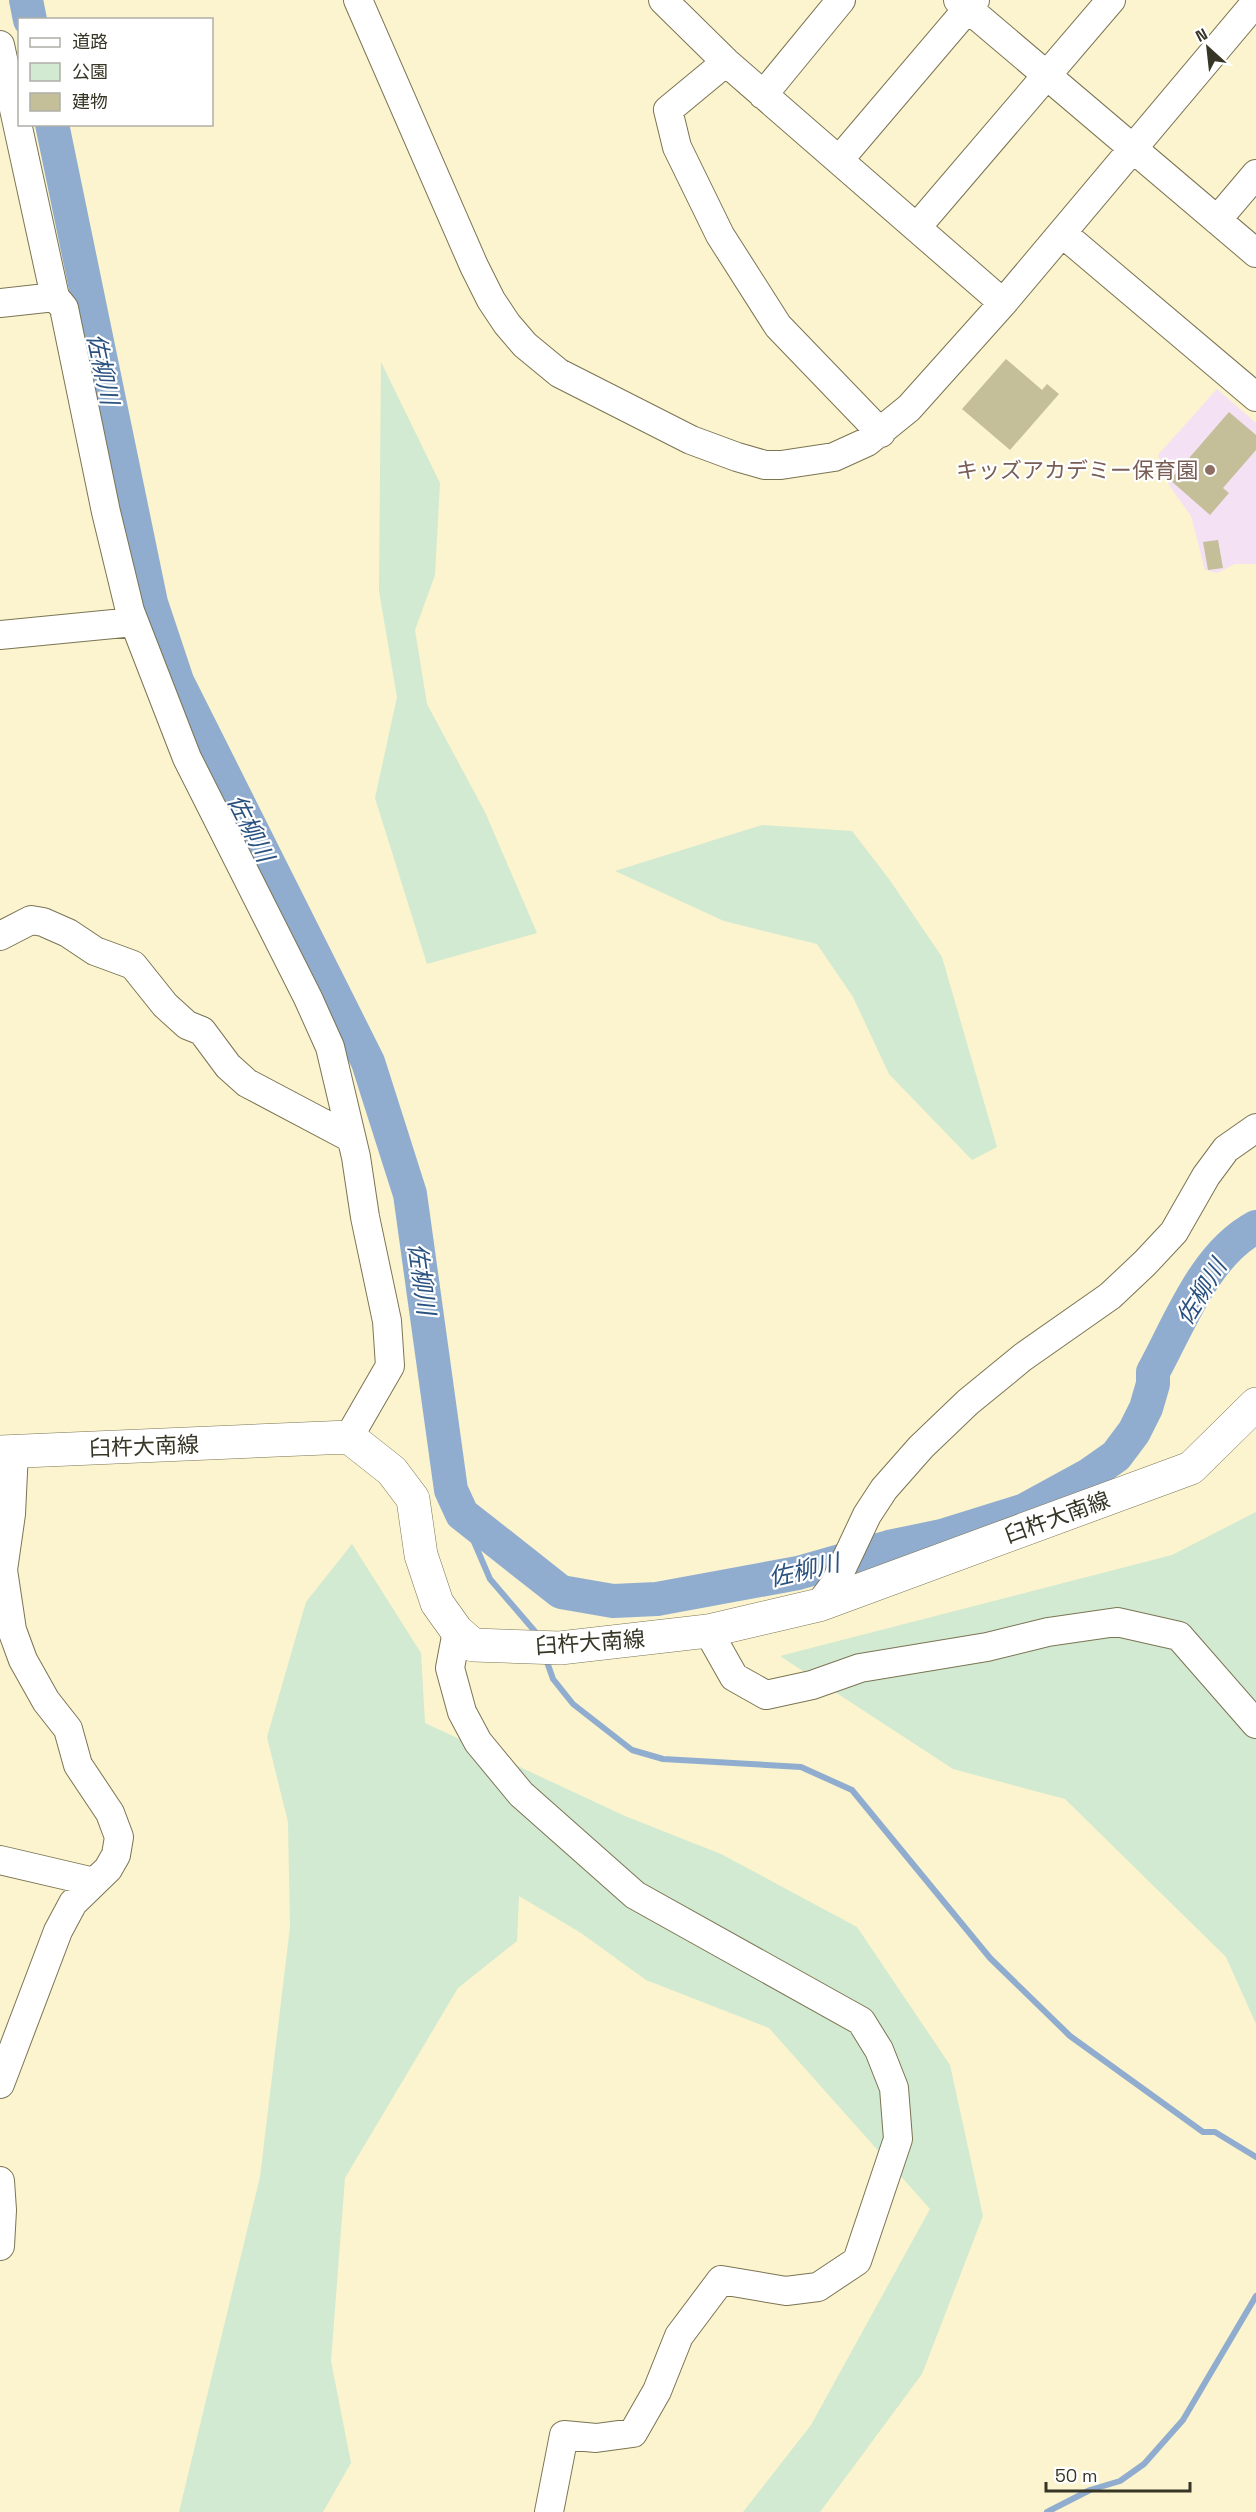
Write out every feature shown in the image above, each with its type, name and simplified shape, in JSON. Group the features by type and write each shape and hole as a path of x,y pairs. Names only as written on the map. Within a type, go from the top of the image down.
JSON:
{"main road":[{"name":"臼杵大南線","path":"7,1451 350,1437 392,1471 413,1499 421,1555 437,1603 457,1631 473,1645 560,1648 708,1631 819,1605 1191,1468 1256,1404"}],"street":[{"path":"358,0 419,146 491,300 525,345 559,373 691,440 765,465 798,464 834,457 881,433 909,408 1003,303 1256,2"},
{"path":"663,0 763,95 1003,303"},
{"path":"917,227 1111,0"},
{"path":"839,160 967,3 1047,75 1256,253"},
{"path":"763,95 828,5"},
{"path":"0,45 55,297 64,308 106,512 134,622 187,758 308,998 330,1047 351,1138 387,1321 390,1366 350,1437"},
{"path":"726,62 668,110 677,147 720,235 778,326 881,433"},
{"path":"1217,220 1256,174"},
{"path":"1062,232 1256,397"},
{"path":"0,303 55,297"},
{"path":"0,635 134,622"},
{"path":"0,936 31,920 42,922 68,933 95,951 132,965 165,1005 186,1025 202,1031 228,1066 247,1083 351,1138"},
{"path":"819,1605 839,1575 867,1515 884,1489 921,1447 968,1402 1014,1364 1110,1296 1145,1263 1174,1232 1206,1176 1227,1149 1256,1128"},
{"path":"0,2084 58,1931 73,1904 108,1869 116,1855 119,1836 110,1813 78,1765 68,1729 46,1701 23,1660 12,1630 2,1571 11,1514 7,1451"},
{"path":"708,1631 734,1677 766,1695 812,1685 860,1668 987,1647 1048,1632 1117,1622 1179,1636 1256,1724"},
{"path":"457,1631 450,1668 462,1712 478,1742 521,1794 634,1895 861,2021 879,2050 894,2088 898,2139 857,2261 818,2287 786,2291 721,2280 679,2336 657,2391 633,2433 596,2438 564,2435 549,2512"},
{"path":"0,1860 94,1882"},
{"path":"0,2181 2,2210 0,2246"}],"shaded area":[{"name":"キッズアカデミー保育園","path":"1217,389 1256,423 1256,564 1235,564 1217,573 1205,570 1191,516 1169,485 1158,455"}],"green space":[{"path":"381,362 440,483 435,575 415,630 427,704 485,812 537,933 427,964 375,798 397,697 379,591"},
{"path":"762,825 852,831 889,879 942,957 997,1147 972,1160 889,1074 853,997 817,944 724,921 615,871"},
{"path":"1256,1512 1256,2024 1226,1957 1065,1799 953,1769 780,1656 1172,1555"},
{"path":"352,1544 421,1653 425,1723 625,1816 721,1854 857,1927 950,2065 983,2216 922,2374 820,2512 743,2512 811,2425 930,2209 769,2028 646,1980 581,1933 519,1896 517,1941 458,1988 345,2178 331,2361 351,2463 323,2512 179,2512 260,2177 290,1927 288,1822 267,1737 306,1602"}],"building":[{"path":"1006,359 1042,390 1047,384 1059,394 1010,450 962,409"},
{"path":"1229,412 1256,435 1256,450 1223,488 1229,493 1210,515 1170,480"},
{"path":"1218,540 1223,568 1208,570 1203,542"}],"waterway":[{"name":"佐柳川","path":"26,0 30,18"},
{"name":"佐柳川","path":"52,126 151,603 177,681 368,1062 410,1194 451,1490 462,1514 561,1592 613,1601 657,1599 798,1573 889,1547 942,1536 1025,1510 1089,1475 1116,1456 1134,1432 1146,1408 1153,1384 1153,1372 1195,1292 1222,1255 1238,1239 1256,1227"},
{"path":"462,1514 490,1579 538,1635"},
{"path":"546,1659 553,1679 573,1704 632,1750 663,1759 801,1767 852,1790 990,1958 1070,2036 1203,2132 1215,2132 1256,2157"},
{"path":"1047,2512 1090,2490 1120,2481 1144,2464 1183,2420 1256,2296"}],"place":[{"name":"キッズアカデミー保育園","path":"1210,470"}]}
